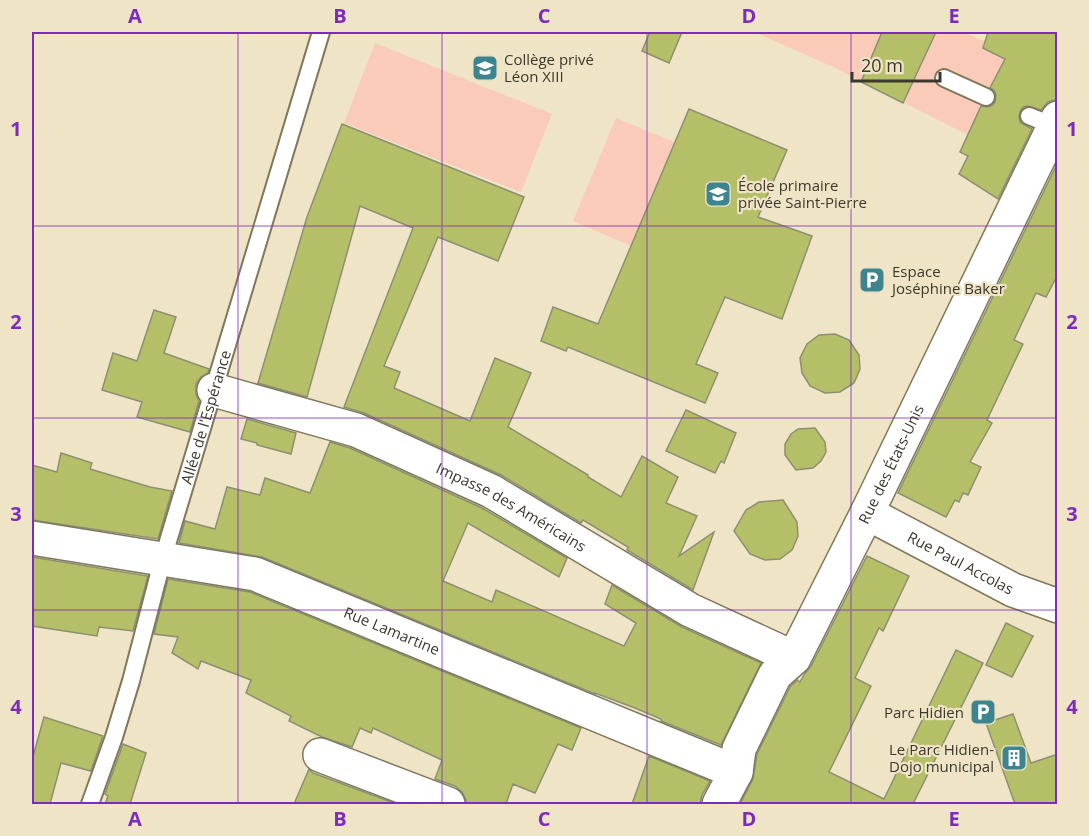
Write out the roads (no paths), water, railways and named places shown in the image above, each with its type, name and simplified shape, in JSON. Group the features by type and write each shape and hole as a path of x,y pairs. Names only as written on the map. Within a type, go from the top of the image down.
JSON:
{"street":[{"name":"Rue des États-Unis","path":"719,804 736,772 739,749 775,675 794,658 867,512 1047,120"},
{"name":"Impasse des Américains","path":"214,390 356,430 491,491 690,610 794,658"},
{"name":"Rue Paul Accolas","path":"867,512 1013,590 1058,606"},
{"name":"Rue Lamartine","path":"32,538 255,574 736,772"},
{"path":"320,755 448,804"}],"lane":[{"name":"Allée de l'Espérance","path":"90,804 114,738 163,558 321,32"},
{"path":"944,78 986,97"}],"place":[{"name":"Collège privé Léon XIII","path":"485,68"},
{"name":"École primaire privée Saint-Pierre","path":"718,194"},
{"name":"Espace Joséphine Baker","path":"872,280"},
{"name":"Parc Hidien","path":"983,712"},
{"name":"Le Parc Hidien- Dojo municipal","path":"1014,758"}]}
